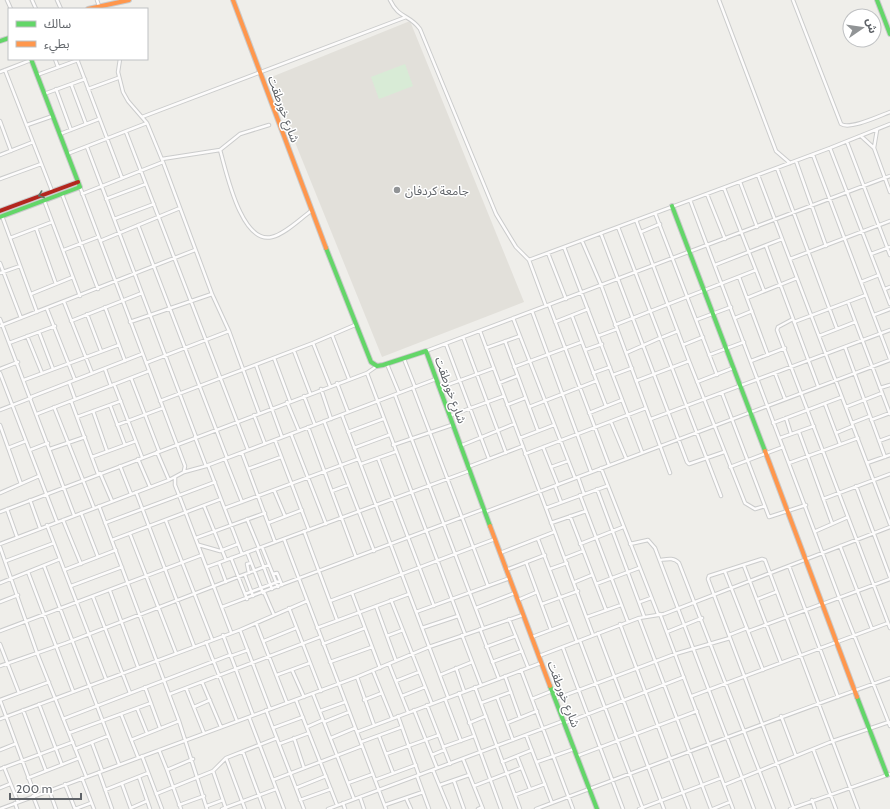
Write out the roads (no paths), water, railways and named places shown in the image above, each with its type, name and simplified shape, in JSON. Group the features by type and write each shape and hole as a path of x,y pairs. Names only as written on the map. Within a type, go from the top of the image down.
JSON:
{"street":[{"path":"97,0 99,6"},
{"path":"91,8 128,0"},
{"name":"شارع خورطقت","path":"233,0 311,212 371,362 377,366 404,359 426,351 494,539 597,809"},
{"path":"390,0 398,13 412,20 420,29 500,223 516,247 529,260 555,322 610,465"},
{"path":"719,0 776,151 790,164"},
{"path":"793,0 840,124 844,126 851,126 890,112"},
{"path":"877,0 890,34"},
{"path":"142,117 260,71 406,17"},
{"path":"0,72 31,60 185,466 184,472"},
{"path":"55,60 58,67"},
{"path":"37,75 75,60"},
{"path":"77,60 122,178"},
{"path":"120,60 118,78 128,101 147,123 212,294 229,331 259,413"},
{"path":"5,70 52,191"},
{"path":"88,89 118,78"},
{"path":"44,94 85,79"},
{"path":"71,84 86,124"},
{"path":"56,89 71,130"},
{"path":"27,125 53,116"},
{"path":"60,134 100,119"},
{"path":"0,121 11,151"},
{"path":"67,154 147,123"},
{"path":"82,194 141,171 162,160 220,150 240,134 269,125"},
{"path":"529,260 890,126"},
{"path":"874,148 877,130"},
{"path":"126,132 248,450"},
{"path":"861,136 874,148 890,192"},
{"path":"0,155 33,142"},
{"path":"847,142 889,247 890,255"},
{"path":"87,147 196,437 215,482 242,554"},
{"path":"830,148 890,304"},
{"path":"220,150 240,213 246,222 258,234 270,238 277,235 311,212"},
{"path":"222,607 272,590 299,578 408,538 444,523 576,478 802,393 835,379 890,360 813,155"},
{"path":"796,161 826,246"},
{"path":"0,179 41,164"},
{"path":"777,168 837,329"},
{"path":"539,656 563,648 620,624 644,616 659,614 678,608 770,574 890,526 758,175"},
{"path":"426,351 890,176"},
{"path":"0,211 78,182"},
{"path":"740,182 757,227"},
{"path":"106,199 146,184"},
{"path":"37,312 1,217 80,187"},
{"path":"724,188 764,291"},
{"path":"62,194 98,289"},
{"path":"707,194 725,239"},
{"path":"44,200 80,296"},
{"path":"690,200 767,406 890,726"},
{"path":"114,219 154,204"},
{"path":"672,206 869,729 888,774 790,809"},
{"path":"100,241 180,208"},
{"path":"655,212 717,375"},
{"path":"636,220 724,452 746,504 755,509 765,506"},
{"path":"790,259 890,221"},
{"path":"10,238 52,222"},
{"path":"641,232 660,224"},
{"path":"138,225 186,348 242,502"},
{"path":"618,227 649,311 661,338 685,406 721,496"},
{"path":"36,228 56,284"},
{"path":"601,234 688,464 724,452"},
{"path":"64,250 98,237"},
{"path":"715,265 782,239"},
{"path":"582,241 601,286 661,445 670,473"},
{"path":"766,246 779,285 818,386"},
{"path":"564,247 642,452"},
{"path":"871,254 889,247"},
{"path":"1,325 135,275 195,250"},
{"path":"548,253 566,299"},
{"path":"0,263 2,272 21,318"},
{"path":"2,272 20,266"},
{"path":"615,325 756,270"},
{"path":"861,282 879,275"},
{"path":"31,294 73,277"},
{"path":"739,277 768,355"},
{"path":"747,298 797,278"},
{"path":"884,289 890,287"},
{"path":"71,321 142,294"},
{"path":"130,322 212,294"},
{"path":"794,322 866,295"},
{"path":"64,302 92,374"},
{"path":"848,302 890,413 852,423"},
{"path":"696,320 731,307"},
{"path":"105,308 125,361"},
{"path":"47,309 55,326 75,380"},
{"path":"555,322 588,309"},
{"path":"874,315 890,309"},
{"path":"532,311 591,472"},
{"path":"735,318 752,311"},
{"path":"87,314 101,352"},
{"path":"572,316 606,406"},
{"path":"513,318 568,461 584,494"},
{"path":"0,319 1,325 18,362 74,515"},
{"path":"793,319 777,329 890,628"},
{"path":"819,336 855,322"},
{"path":"160,401 314,343 355,325"},
{"path":"10,343 55,326"},
{"path":"598,336 617,329"},
{"path":"651,419 890,330"},
{"path":"146,363 229,331"},
{"path":"480,331 554,532 575,582 593,635"},
{"path":"626,353 678,331"},
{"path":"39,332 53,369"},
{"path":"332,335 348,378"},
{"path":"27,336 42,374"},
{"path":"486,348 520,336"},
{"path":"463,337 506,453"},
{"path":"683,345 703,338"},
{"path":"505,341 538,431"},
{"path":"514,367 582,342"},
{"path":"709,355 744,342"},
{"path":"314,343 330,386"},
{"path":"446,344 489,459"},
{"path":"585,350 602,344"},
{"path":"24,380 119,345"},
{"path":"751,361 785,348"},
{"path":"845,348 884,457"},
{"path":"294,350 310,393"},
{"path":"0,410 142,354"},
{"path":"274,358 299,431"},
{"path":"404,359 447,479 488,586"},
{"path":"636,381 689,361"},
{"path":"0,369 18,362"},
{"path":"387,364 399,393"},
{"path":"256,365 282,437"},
{"path":"0,506 1,511 348,378 367,373 377,366"},
{"path":"593,373 610,367"},
{"path":"105,368 121,401 142,457"},
{"path":"439,388 494,368"},
{"path":"613,375 632,368"},
{"path":"697,382 734,368"},
{"path":"37,414 149,371"},
{"path":"0,373 57,522"},
{"path":"367,373 376,402 458,616 472,662 481,685"},
{"path":"775,373 785,399"},
{"path":"499,383 517,376"},
{"path":"131,378 169,480"},
{"path":"94,809 79,758 38,653 0,545 47,525 169,480 184,472 265,444 436,379"},
{"path":"529,407 596,381"},
{"path":"69,382 75,399"},
{"path":"337,383 348,412"},
{"path":"880,388 890,385"},
{"path":"320,389 331,419"},
{"path":"722,393 770,518 806,505"},
{"path":"846,407 882,393"},
{"path":"395,395 476,608 486,647 499,678"},
{"path":"304,396 315,425"},
{"path":"449,416 504,396"},
{"path":"774,423 842,397"},
{"path":"508,404 525,398"},
{"path":"589,413 622,400"},
{"path":"71,401 92,457 112,501"},
{"path":"77,417 121,401"},
{"path":"825,404 840,444"},
{"path":"110,405 125,445"},
{"path":"54,407 81,480 94,508"},
{"path":"117,424 163,408"},
{"path":"525,454 646,408"},
{"path":"93,411 107,451"},
{"path":"254,415 265,444"},
{"path":"342,415 408,594 440,675 460,741"},
{"path":"348,432 383,418"},
{"path":"786,418 791,434"},
{"path":"324,421 374,550"},
{"path":"611,422 626,459"},
{"path":"393,445 452,424"},
{"path":"460,446 514,424"},
{"path":"520,438 554,425"},
{"path":"0,426 21,484"},
{"path":"780,438 814,426"},
{"path":"836,433 853,426"},
{"path":"308,427 356,557"},
{"path":"799,432 832,523"},
{"path":"291,434 326,524"},
{"path":"354,448 389,435"},
{"path":"50,450 85,437"},
{"path":"879,441 890,437"},
{"path":"789,463 858,438"},
{"path":"275,440 309,530"},
{"path":"8,448 26,441"},
{"path":"92,457 136,441"},
{"path":"30,450 48,443"},
{"path":"207,567 429,486 489,459 523,446"},
{"path":"543,447 551,467 561,502"},
{"path":"730,467 783,447"},
{"path":"242,452 275,542"},
{"path":"360,464 395,452"},
{"path":"867,463 890,455"},
{"path":"248,469 282,456"},
{"path":"378,458 434,606"},
{"path":"138,459 150,487"},
{"path":"225,508 358,459"},
{"path":"551,467 568,461"},
{"path":"120,466 131,494"},
{"path":"600,468 651,598 667,632 692,696 733,809"},
{"path":"823,499 890,474"},
{"path":"0,493 39,476"},
{"path":"175,477 179,495 231,633"},
{"path":"105,523 215,482"},
{"path":"332,491 348,485"},
{"path":"546,508 607,486"},
{"path":"555,699 675,654 712,644 730,636 767,625 890,578 856,486"},
{"path":"597,489 629,572 644,616"},
{"path":"274,490 285,516"},
{"path":"136,492 194,646"},
{"path":"580,495 628,622"},
{"path":"112,540 166,521 221,499"},
{"path":"30,500 40,528"},
{"path":"99,506 193,759 207,808 223,800"},
{"path":"204,506 226,560"},
{"path":"6,509 17,537"},
{"path":"268,523 302,510"},
{"path":"551,523 586,511"},
{"path":"81,513 98,557"},
{"path":"196,538 265,513"},
{"path":"570,516 606,610"},
{"path":"816,531 848,517"},
{"path":"248,519 272,590"},
{"path":"63,520 81,564"},
{"path":"166,521 212,639"},
{"path":"47,525 106,679"},
{"path":"580,544 623,527"},
{"path":"304,531 338,620"},
{"path":"500,553 554,532"},
{"path":"130,534 176,653"},
{"path":"284,539 386,809"},
{"path":"330,601 474,548 494,539"},
{"path":"538,539 569,623 596,683 630,774 641,809 721,778"},
{"path":"630,544 648,540 655,548 754,809"},
{"path":"6,561 54,543"},
{"path":"199,545 222,550 238,544"},
{"path":"840,546 872,629"},
{"path":"259,548 269,565 278,587"},
{"path":"64,570 116,550"},
{"path":"565,558 583,551"},
{"path":"247,552 274,616"},
{"path":"0,631 110,591 202,555"},
{"path":"506,570 545,555"},
{"path":"231,558 247,599"},
{"path":"794,808 708,577 764,559 858,809"},
{"path":"0,583 60,560"},
{"path":"660,560 677,560 696,601 774,809"},
{"path":"526,562 551,630"},
{"path":"219,563 226,582"},
{"path":"249,573 247,564 251,563"},
{"path":"550,569 567,563"},
{"path":"0,666 56,647 269,565"},
{"path":"44,566 119,764"},
{"path":"744,566 758,599 781,663"},
{"path":"789,566 838,697"},
{"path":"71,586 122,567"},
{"path":"596,584 639,568"},
{"path":"28,572 73,692"},
{"path":"725,572 763,670"},
{"path":"273,574 277,573 282,585"},
{"path":"245,575 254,596"},
{"path":"575,582 592,575"},
{"path":"416,612 451,598 510,578"},
{"path":"245,594 280,581"},
{"path":"242,585 248,582"},
{"path":"110,591 138,667"},
{"path":"542,604 578,591"},
{"path":"518,600 537,592"},
{"path":"758,599 776,592"},
{"path":"352,593 380,668"},
{"path":"476,608 515,593"},
{"path":"317,629 408,594"},
{"path":"0,602 18,595"},
{"path":"94,597 130,693"},
{"path":"640,602 651,598"},
{"path":"392,600 432,704"},
{"path":"0,719 212,639 240,630 307,601"},
{"path":"587,617 621,605"},
{"path":"376,606 396,661"},
{"path":"289,608 321,691"},
{"path":"0,809 287,702 321,691 412,654 482,628 523,615"},
{"path":"422,628 458,616"},
{"path":"639,618 712,809 730,802"},
{"path":"667,632 702,618"},
{"path":"509,619 528,667"},
{"path":"256,623 264,640 287,702"},
{"path":"532,637 569,623"},
{"path":"692,696 888,623"},
{"path":"620,624 689,809"},
{"path":"264,640 296,628"},
{"path":"323,644 365,628"},
{"path":"240,630 270,709"},
{"path":"387,636 403,630"},
{"path":"598,633 664,809"},
{"path":"223,635 253,715"},
{"path":"486,647 516,636"},
{"path":"169,694 320,637"},
{"path":"206,642 237,721"},
{"path":"0,644 19,693"},
{"path":"330,662 372,647"},
{"path":"563,648 623,809"},
{"path":"63,719 213,661 248,650"},
{"path":"492,662 522,651"},
{"path":"440,675 472,662"},
{"path":"357,732 541,662"},
{"path":"277,675 310,664"},
{"path":"389,664 408,712"},
{"path":"456,668 464,691"},
{"path":"292,670 304,697"},
{"path":"521,670 573,809"},
{"path":"373,671 392,718"},
{"path":"396,681 419,672"},
{"path":"505,676 520,718"},
{"path":"357,677 374,726"},
{"path":"328,809 543,728 588,714 684,677"},
{"path":"538,809 670,760 781,716 890,678"},
{"path":"38,809 0,700 49,682"},
{"path":"202,682 221,727"},
{"path":"145,687 160,728"},
{"path":"402,696 425,687"},
{"path":"475,687 520,809"},
{"path":"186,688 204,734"},
{"path":"532,699 552,691"},
{"path":"481,703 511,692"},
{"path":"364,700 382,693"},
{"path":"459,693 501,809"},
{"path":"313,694 354,799"},
{"path":"497,697 513,740"},
{"path":"194,707 210,700"},
{"path":"296,700 337,805"},
{"path":"320,711 345,702"},
{"path":"69,733 151,703"},
{"path":"39,704 62,765"},
{"path":"427,705 450,764"},
{"path":"137,708 147,733"},
{"path":"23,710 46,771"},
{"path":"266,710 304,809"},
{"path":"414,710 437,768"},
{"path":"577,756 697,710"},
{"path":"507,723 537,711"},
{"path":"307,727 349,712"},
{"path":"121,714 138,757"},
{"path":"398,716 416,764 428,809"},
{"path":"469,723 486,716"},
{"path":"781,716 796,756"},
{"path":"249,717 284,809"},
{"path":"273,728 303,717"},
{"path":"131,740 179,721"},
{"path":"724,784 833,741 889,722"},
{"path":"361,742 402,727"},
{"path":"331,738 355,728"},
{"path":"279,744 309,732"},
{"path":"386,754 439,735"},
{"path":"526,735 552,803"},
{"path":"75,749 108,736"},
{"path":"379,736 393,773"},
{"path":"432,755 444,748 474,736"},
{"path":"156,794 213,771 226,758 277,738"},
{"path":"294,738 304,768"},
{"path":"0,769 73,742"},
{"path":"92,743 112,809"},
{"path":"0,750 15,744"},
{"path":"273,780 362,746"},
{"path":"537,762 574,749"},
{"path":"813,749 836,809"},
{"path":"159,750 181,809"},
{"path":"502,762 532,750"},
{"path":"243,752 264,809"},
{"path":"142,756 162,809"},
{"path":"516,756 530,789"},
{"path":"28,778 79,758"},
{"path":"226,758 245,809"},
{"path":"167,770 193,759"},
{"path":"463,759 482,808 478,809"},
{"path":"375,780 416,764"},
{"path":"4,767 18,809"},
{"path":"474,786 521,768"},
{"path":"433,770 449,809"},
{"path":"213,771 226,808"},
{"path":"105,790 148,773"},
{"path":"348,783 373,774"},
{"path":"440,785 469,775"},
{"path":"296,788 326,776"},
{"path":"139,777 150,809"},
{"path":"454,781 464,809"},
{"path":"0,788 10,784"},
{"path":"65,784 75,809 91,803"},
{"path":"122,784 131,808 147,801"},
{"path":"515,795 545,784"},
{"path":"222,809 276,789"},
{"path":"300,800 331,789"},
{"path":"49,790 56,809"},
{"path":"385,805 423,792"},
{"path":"179,805 204,796"},
{"path":"360,797 364,809"},
{"path":"406,798 411,809"},
{"path":"812,800 815,809"},
{"path":"343,803 345,809"}],"place":[{"name":"جامعة كردفان","path":"397,190"}]}
